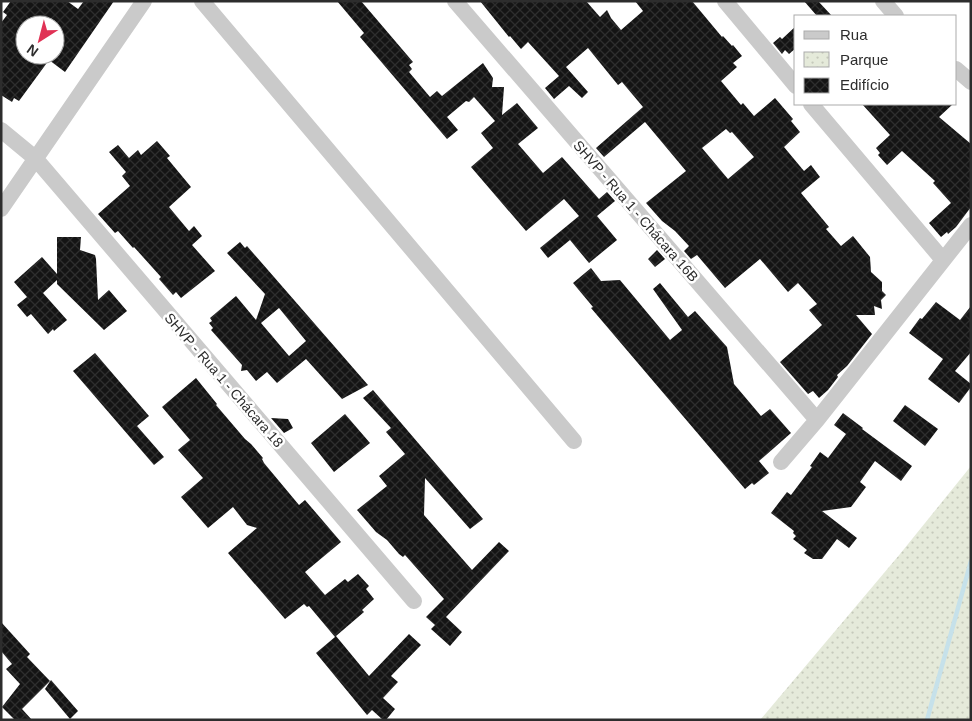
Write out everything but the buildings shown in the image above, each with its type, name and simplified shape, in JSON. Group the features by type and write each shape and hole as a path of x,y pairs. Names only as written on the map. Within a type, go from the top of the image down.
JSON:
{"street":[{"path":"1,209 144,1"},
{"path":"202,1 574,441"},
{"name":"SHVP - Rua 1 - Chácara 16B","path":"456,1 817,420"},
{"path":"724,1 794,84"},
{"path":"883,1 895,15"},
{"path":"957,70 971,82"},
{"path":"812,105 943,260"},
{"name":"SHVP - Rua 1 - Chácara 18","path":"1,130 35,158 414,601"},
{"path":"781,462 817,420 971,225"}],"green space":[{"path":"971,466 971,720 760,720 900,554"}],"waterway":[{"path":"927,720 971,561"}]}
